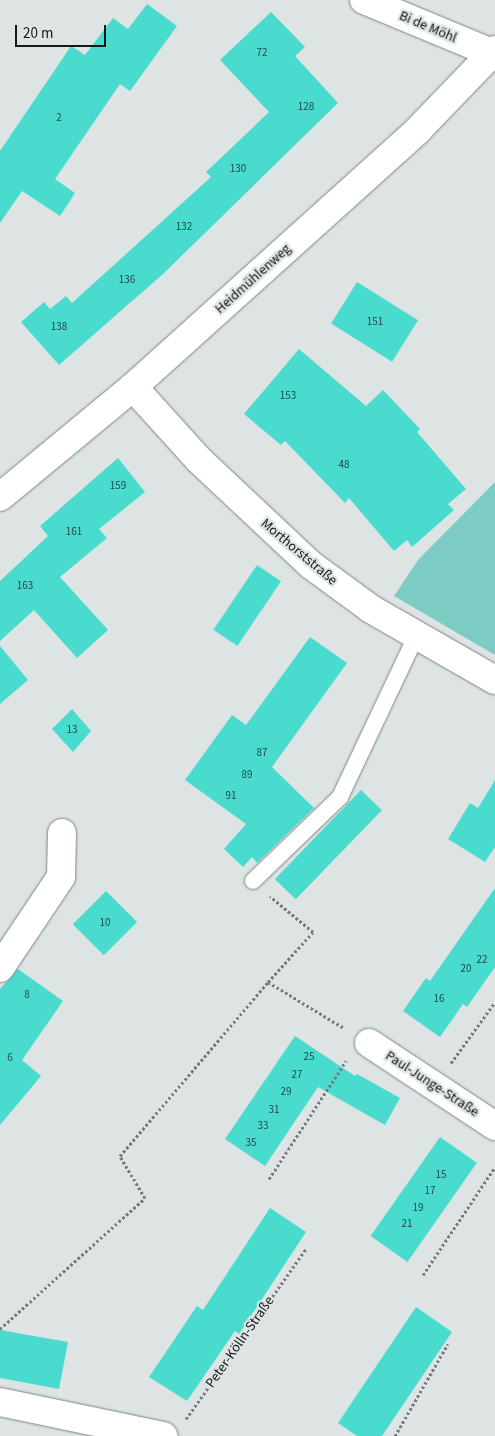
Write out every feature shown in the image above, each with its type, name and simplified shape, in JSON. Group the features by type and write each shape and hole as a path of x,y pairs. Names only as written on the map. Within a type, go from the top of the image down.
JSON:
{"street":[{"name":"Bi de Möhl","path":"364,0 493,51"},
{"name":"Heidmühlenweg","path":"0,497 133,387 418,130 493,51"},
{"name":"Morthorststraße","path":"133,387 198,459 297,552 370,609 495,680"},
{"path":"0,968 61,877 62,833"},
{"name":"Paul-Junge-Straße","path":"369,1043 495,1126"},
{"path":"0,1402 172,1432"}],"lane":[{"path":"253,881 340,797 416,636"}],"path":[{"path":"0,1329 145,1198 120,1156 268,982 314,932 253,881"},
{"path":"268,982 369,1043 349,1057 269,1178"},
{"path":"434,1086 495,1002"},
{"path":"423,1275 495,1167"},
{"name":"Peter-Kölln-Straße","path":"172,1432 306,1248"},
{"path":"395,1436 448,1344"}],"shaded area":[{"path":"495,482 495,655 394,596 418,560"}],"building":[{"path":"147,4 177,26 130,91 120,84 55,179 75,193 60,216 22,191 0,223 0,151 71,46 85,55 113,18 128,29"},
{"path":"271,12 305,47 295,56 338,103 163,274 59,365 21,322 44,302 50,309 66,296 72,303 211,177 206,172 269,112 220,60"},
{"path":"357,282 418,320 392,362 331,324"},
{"path":"299,349 366,406 383,390 420,429 417,432 466,489 448,504 454,510 412,547 407,540 394,551 349,498 345,503 285,441 281,445 244,414"},
{"path":"118,458 145,492 99,529 107,538 60,577 108,630 77,658 34,610 0,641 0,581 48,536 40,526"},
{"path":"257,565 281,581 237,646 213,630"},
{"path":"310,637 347,663 272,767 314,808 257,863 252,857 243,867 224,849 246,824 185,780 232,715 246,725"},
{"path":"0,646 28,680 0,704"},
{"path":"72,709 91,731 73,752 52,729"},
{"path":"495,780 495,847 485,862 448,839 470,803 478,808"},
{"path":"361,790 382,810 296,899 275,879"},
{"path":"495,888 495,967 467,1007 463,1004 440,1037 403,1011 426,978 430,981"},
{"path":"106,891 137,922 104,955 73,924"},
{"path":"18,969 63,1001 22,1060 41,1076 0,1125 0,989"},
{"path":"295,1036 355,1076 357,1074 400,1098 385,1125 318,1087 265,1166 225,1139"},
{"path":"440,1137 477,1163 407,1262 371,1236"},
{"path":"270,1208 306,1232 239,1334 235,1331 187,1401 149,1377 197,1306 203,1310"},
{"path":"416,1307 452,1332 382,1436 357,1436 338,1423"},
{"path":"0,1330 68,1342 59,1389 0,1378"}]}
